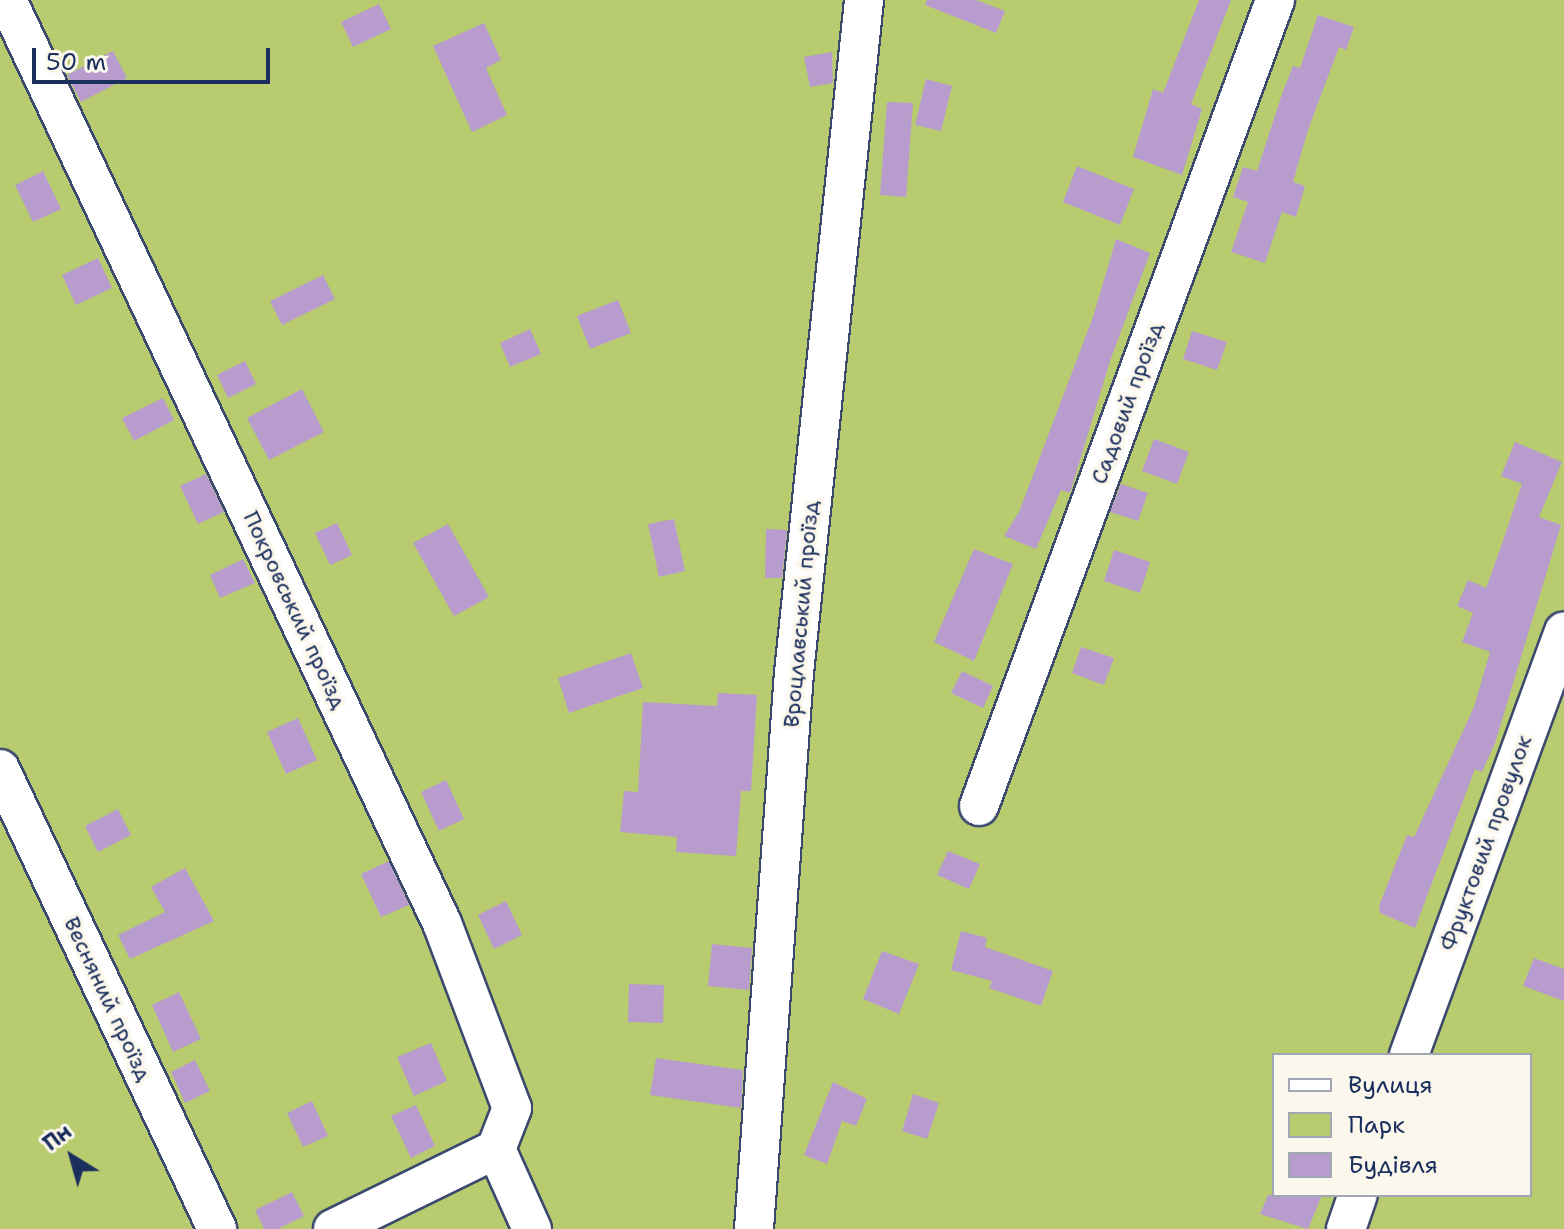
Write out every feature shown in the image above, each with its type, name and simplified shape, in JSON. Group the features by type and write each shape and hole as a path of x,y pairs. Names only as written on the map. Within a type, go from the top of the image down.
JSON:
{"street":[{"name":"Покровський проїзд","path":"7,0 442,923 512,1108 496,1149"},
{"name":"Вроцлавський проїзд","path":"754,1229 794,673 864,0"},
{"name":"Садовий проїзд","path":"979,806 1275,0"},
{"name":"Фруктовий провулок","path":"1410,1053 1564,632"},
{"name":"Весняний проїзд","path":"0,769 217,1229"},
{"path":"333,1229 496,1149 532,1229"},
{"path":"1346,1229 1357,1197"}],"green space":[{"path":"0,0 1564,0 1564,1229 0,1229"}],"building":[{"path":"927,0 976,0 1005,11 996,33 925,5"},
{"path":"1199,0 1231,0 1191,104 1202,109 1182,175 1133,157 1153,89 1163,93"},
{"path":"379,4 391,29 353,47 341,22"},
{"path":"1318,15 1354,27 1346,50 1339,47 1308,130 1293,182 1305,186 1296,217 1282,212 1265,263 1231,252 1248,202 1233,197 1243,167 1257,171 1283,91 1293,66 1300,68"},
{"path":"484,23 501,60 486,68 507,115 472,132 433,46"},
{"path":"113,51 127,78 81,102 67,75"},
{"path":"832,52 833,83 810,87 804,57"},
{"path":"926,79 952,86 941,131 915,125"},
{"path":"887,102 913,103 906,197 880,195"},
{"path":"1077,166 1134,189 1120,225 1063,202"},
{"path":"43,171 61,209 33,222 15,185"},
{"path":"1116,239 1150,253 1110,361 1070,493 1061,490 1036,549 1004,536 1019,512 1093,317"},
{"path":"98,258 112,288 76,305 62,275"},
{"path":"323,275 335,299 282,325 270,301"},
{"path":"618,300 631,333 590,349 577,316"},
{"path":"530,329 541,354 510,367 500,343"},
{"path":"1192,331 1227,342 1217,370 1183,359"},
{"path":"245,361 256,384 228,398 217,375"},
{"path":"302,389 324,432 269,460 247,418"},
{"path":"163,398 174,420 134,441 122,418"},
{"path":"1154,439 1189,452 1177,484 1142,471"},
{"path":"1515,442 1562,462 1539,517 1561,525 1495,743 1482,772 1475,769 1415,928 1380,913 1379,906 1407,835 1414,837 1474,707 1490,652 1462,642 1473,613 1457,606 1468,580 1486,588 1503,541 1522,484 1501,476"},
{"path":"206,474 224,512 198,524 180,486"},
{"path":"1121,484 1148,493 1138,521 1110,512"},
{"path":"674,519 685,571 659,577 648,524"},
{"path":"337,523 352,555 330,565 315,533"},
{"path":"448,524 489,597 454,616 413,543"},
{"path":"766,529 787,530 782,578 765,578"},
{"path":"974,549 1013,564 974,661 934,642"},
{"path":"1114,550 1150,562 1140,593 1104,581"},
{"path":"243,559 255,583 220,598 210,575"},
{"path":"1081,647 1114,658 1104,685 1072,673"},
{"path":"631,653 643,688 569,713 558,678"},
{"path":"962,671 993,686 983,708 951,693"},
{"path":"718,693 757,695 751,791 741,791 736,856 676,852 677,837 620,832 624,791 638,792 643,702 717,706"},
{"path":"298,718 317,760 286,774 267,732"},
{"path":"446,780 464,819 439,831 421,792"},
{"path":"118,809 131,835 98,852 85,826"},
{"path":"948,851 980,864 969,889 937,875"},
{"path":"389,861 409,905 381,917 361,874"},
{"path":"185,868 214,921 130,959 118,935 165,912 151,887"},
{"path":"506,901 522,935 494,949 478,915"},
{"path":"961,931 987,938 985,947 1053,971 1041,1006 989,988 992,981 951,970"},
{"path":"712,944 752,948 749,990 708,986"},
{"path":"882,951 919,964 899,1014 863,999"},
{"path":"1534,958 1564,969 1564,1001 1523,986"},
{"path":"629,984 664,985 663,1023 628,1022"},
{"path":"179,992 201,1039 173,1052 152,1005"},
{"path":"431,1043 447,1081 414,1096 397,1057"},
{"path":"656,1058 743,1070 741,1108 650,1095"},
{"path":"195,1060 210,1091 185,1103 171,1072"},
{"path":"833,1082 867,1099 856,1126 842,1121 827,1164 804,1155"},
{"path":"913,1094 939,1103 927,1139 902,1131"},
{"path":"312,1101 328,1136 303,1147 287,1113"},
{"path":"416,1105 435,1146 411,1158 391,1116"},
{"path":"292,1192 304,1216 278,1229 264,1229 255,1210"},
{"path":"1268,1195 1321,1197 1308,1229 1260,1214"}]}
